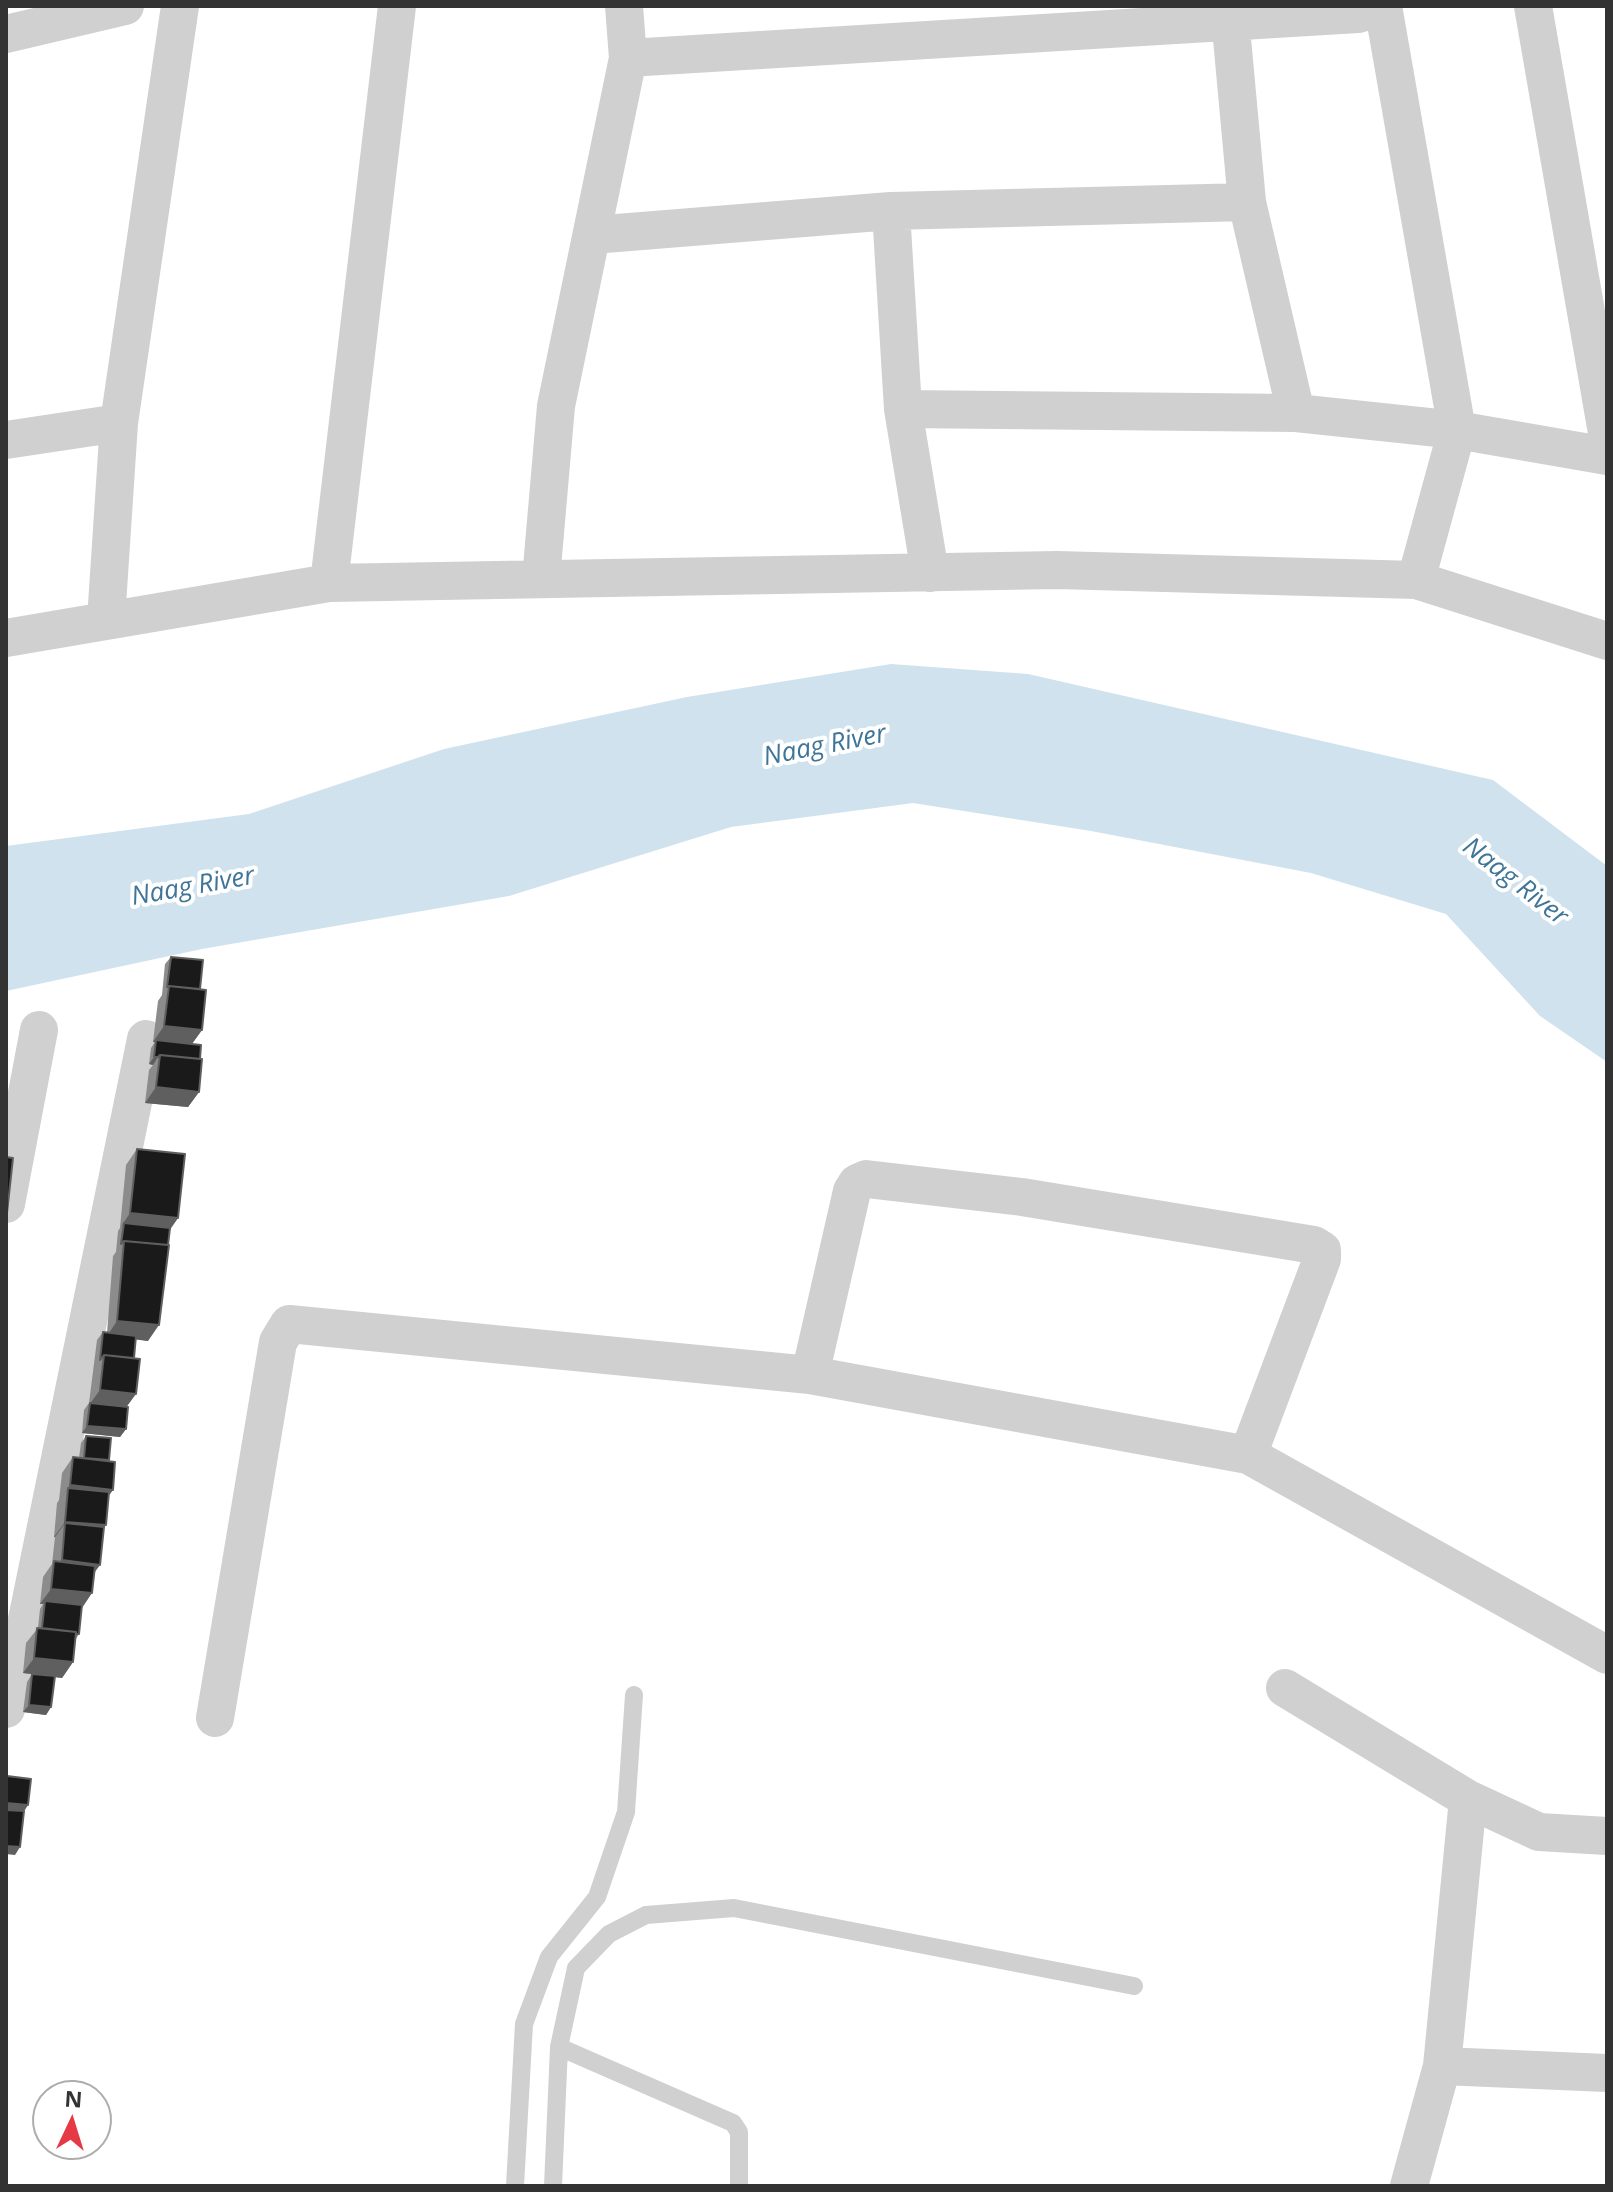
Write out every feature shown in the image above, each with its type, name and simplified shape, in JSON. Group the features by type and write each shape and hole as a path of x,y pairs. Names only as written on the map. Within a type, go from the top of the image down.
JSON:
{"street":[{"path":"6,34 125,6"},
{"path":"106,620 119,423 180,6"},
{"path":"329,583 397,6"},
{"path":"541,579 556,406 628,58 624,6"},
{"path":"628,58 1230,14 1358,14 1384,6 1457,430 1416,580"},
{"path":"1533,6 1607,433"},
{"path":"1230,14 1247,202 1296,413"},
{"path":"592,235 891,211 1247,202"},
{"path":"891,211 903,409 930,573"},
{"path":"903,409 1296,413 1457,430 1607,456"},
{"path":"6,440 119,423"},
{"path":"6,638 329,583 1057,570 1416,580 1607,641"},
{"path":"6,1204 39,1030"},
{"path":"6,1709 15,1637 146,1039"},
{"path":"810,1375 852,1191 857,1183 866,1179 1022,1197 1314,1245 1322,1250 1322,1259 1248,1455"},
{"path":"215,1718 278,1342 289,1324 810,1375 1248,1455 1607,1655"},
{"path":"1285,1688 1468,1799 1539,1832 1607,1836"},
{"path":"1409,2186 1442,2066 1468,1799"},
{"path":"1442,2066 1607,2073"}],"lane":[{"path":"515,2186 524,2024 549,1957 597,1897 626,1812 634,1695"},
{"path":"553,2186 559,2047 576,1968 609,1934 646,1915 734,1908 1134,1986"},
{"path":"559,2047 733,2123 739,2132 739,2186"}],"water":[{"name":"Naag River","path":"891,664 1028,674 1493,780 1607,866 1607,1062 1540,1016 1446,914 1311,873 1091,831 913,803 731,827 509,896 202,949 6,991 6,846 249,814 444,749 687,697"}],"building":[{"path":"171,957 203,960 200,989 167,987"},
{"path":"169,986 206,990 202,1030 164,1026"},
{"path":"156,1040 201,1045 200,1059 154,1057"},
{"path":"160,1055 202,1059 199,1092 156,1087"},
{"path":"137,1149 185,1154 178,1218 130,1213"},
{"path":"6,1157 13,1158 7,1213 6,1213"},
{"path":"124,1223 170,1228 168,1245 124,1241 121,1244"},
{"path":"124,1241 169,1245 159,1325 117,1321"},
{"path":"103,1332 136,1336 134,1358 104,1355 100,1360"},
{"path":"104,1355 140,1359 136,1394 100,1390"},
{"path":"90,1403 128,1407 126,1429 87,1426"},
{"path":"86,1436 111,1438 109,1460 84,1458"},
{"path":"73,1457 115,1462 113,1490 70,1485"},
{"path":"68,1488 109,1492 106,1525 65,1522"},
{"path":"65,1523 104,1527 100,1565 62,1560"},
{"path":"54,1561 95,1566 92,1593 51,1589"},
{"path":"45,1601 82,1605 79,1634 42,1628"},
{"path":"37,1628 76,1632 73,1662 34,1658"},
{"path":"32,1674 55,1676 51,1707 29,1705"},
{"path":"7,1776 31,1779 28,1805 6,1803"},
{"path":"6,1810 24,1811 20,1847 6,1846"}]}
